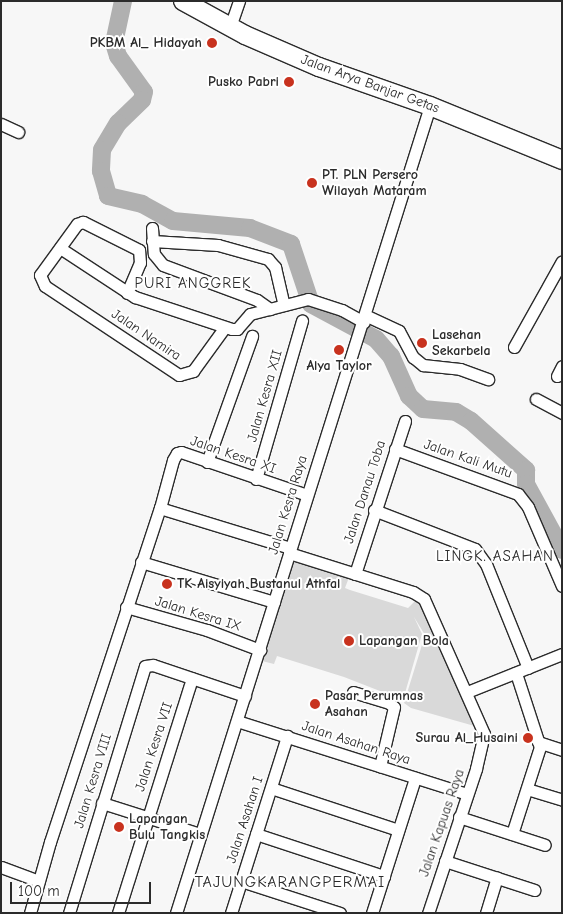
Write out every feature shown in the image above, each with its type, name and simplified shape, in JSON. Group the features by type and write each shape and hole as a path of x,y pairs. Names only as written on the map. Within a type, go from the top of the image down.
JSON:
{"highway":[{"name":"Jalan Arya Banjar Getas","path":"183,1 230,27 318,67 430,106 562,160"}],"street":[{"path":"230,27 239,1"},
{"name":"Jalan Kesra Raya","path":"177,913 200,834 260,650 307,495 364,322 430,106"},
{"path":"1,124 18,132"},
{"path":"127,293 140,260 140,252 133,246 82,222 77,224 60,248 127,293 236,330 248,315 309,300 364,322 399,331 413,357 423,365 460,369 488,379"},
{"path":"152,228 152,241 156,256 164,265 257,300 270,309"},
{"path":"152,241 218,244 268,259 274,267 284,305"},
{"name":"Jalan Namira","path":"60,248 41,272 40,279 45,286 182,375 193,371 225,327"},
{"path":"514,347 562,261"},
{"name":"Jalan Kesra XII","path":"256,479 302,322"},
{"path":"207,462 252,336"},
{"path":"536,399 562,413"},
{"name":"Jalan Danau Toba","path":"355,574 374,510 405,420"},
{"name":"Jalan Kali Mutu","path":"394,449 518,494 528,507 562,586"},
{"name":"Jalan Kesra XI","path":"164,509 177,453 307,495"},
{"path":"30,913 141,562 164,509"},
{"name":"Jalan Kapuas Raya","path":"164,509 290,550 424,599 467,692 484,734 483,747 428,913"},
{"path":"374,510 475,549 486,564 528,668"},
{"path":"141,562 274,602"},
{"name":"Jalan Kesra IX","path":"126,608 207,630 260,650"},
{"path":"467,692 561,657"},
{"name":"Jalan Kesra VIII","path":"69,913 145,666 154,664 192,678"},
{"path":"512,834 539,750 516,673"},
{"path":"192,678 245,696"},
{"name":"Jalan Kesra VII","path":"118,913 146,816 192,678"},
{"path":"352,692 389,703 394,707 380,766"},
{"name":"Jalan Asahan Raya","path":"236,721 467,794"},
{"name":"Jalan Asahan I","path":"231,913 287,736"},
{"path":"538,742 562,750"},
{"path":"372,913 415,778"},
{"path":"271,788 398,830"},
{"path":"527,789 562,800"},
{"path":"102,803 200,834"},
{"path":"459,817 545,845"},
{"path":"256,834 384,876"},
{"path":"445,862 534,890"},
{"path":"1,867 39,881"},
{"path":"486,913 497,878"},
{"path":"241,881 340,913"}],"shaded area":[{"path":"293,554 351,572 345,588 350,590 408,608 420,596 478,727 411,708 404,703 425,635 414,617 422,634 403,700 344,677 277,656 274,664 262,661"}],"waterway":[{"path":"123,1 114,43 118,56 144,92 142,100 118,123 102,150 101,171 108,196 142,204 173,221 250,228 291,244 311,304 376,339 391,356 409,396 423,409 456,412 471,421 526,470 526,484 562,550"}],"place":[{"name":"PKBM Al_ Hidayah","path":"212,43"},
{"name":"Pusko Pabri","path":"289,82"},
{"name":"PT. PLN Persero Wilayah Mataram","path":"312,183"},
{"name":"Lasehan Sekarbela","path":"422,343"},
{"name":"Alya Taylor","path":"339,350"},
{"name":"TK Aisyiyah Bustanul Athfal","path":"167,584"},
{"name":"Lapangan Bola","path":"349,641"},
{"name":"Pasar Perumnas Asahan","path":"315,704"},
{"name":"Surau Al_Husaini","path":"528,738"},
{"name":"Lapangan Bulu Tangkis","path":"119,827"}],"district":[{"name":"PURI ANGGREK","path":"193,284"},
{"name":"LINGK. ASAHAN","path":"495,557"},
{"name":"TAJUNGKARANGPERMAI","path":"290,882"}]}
